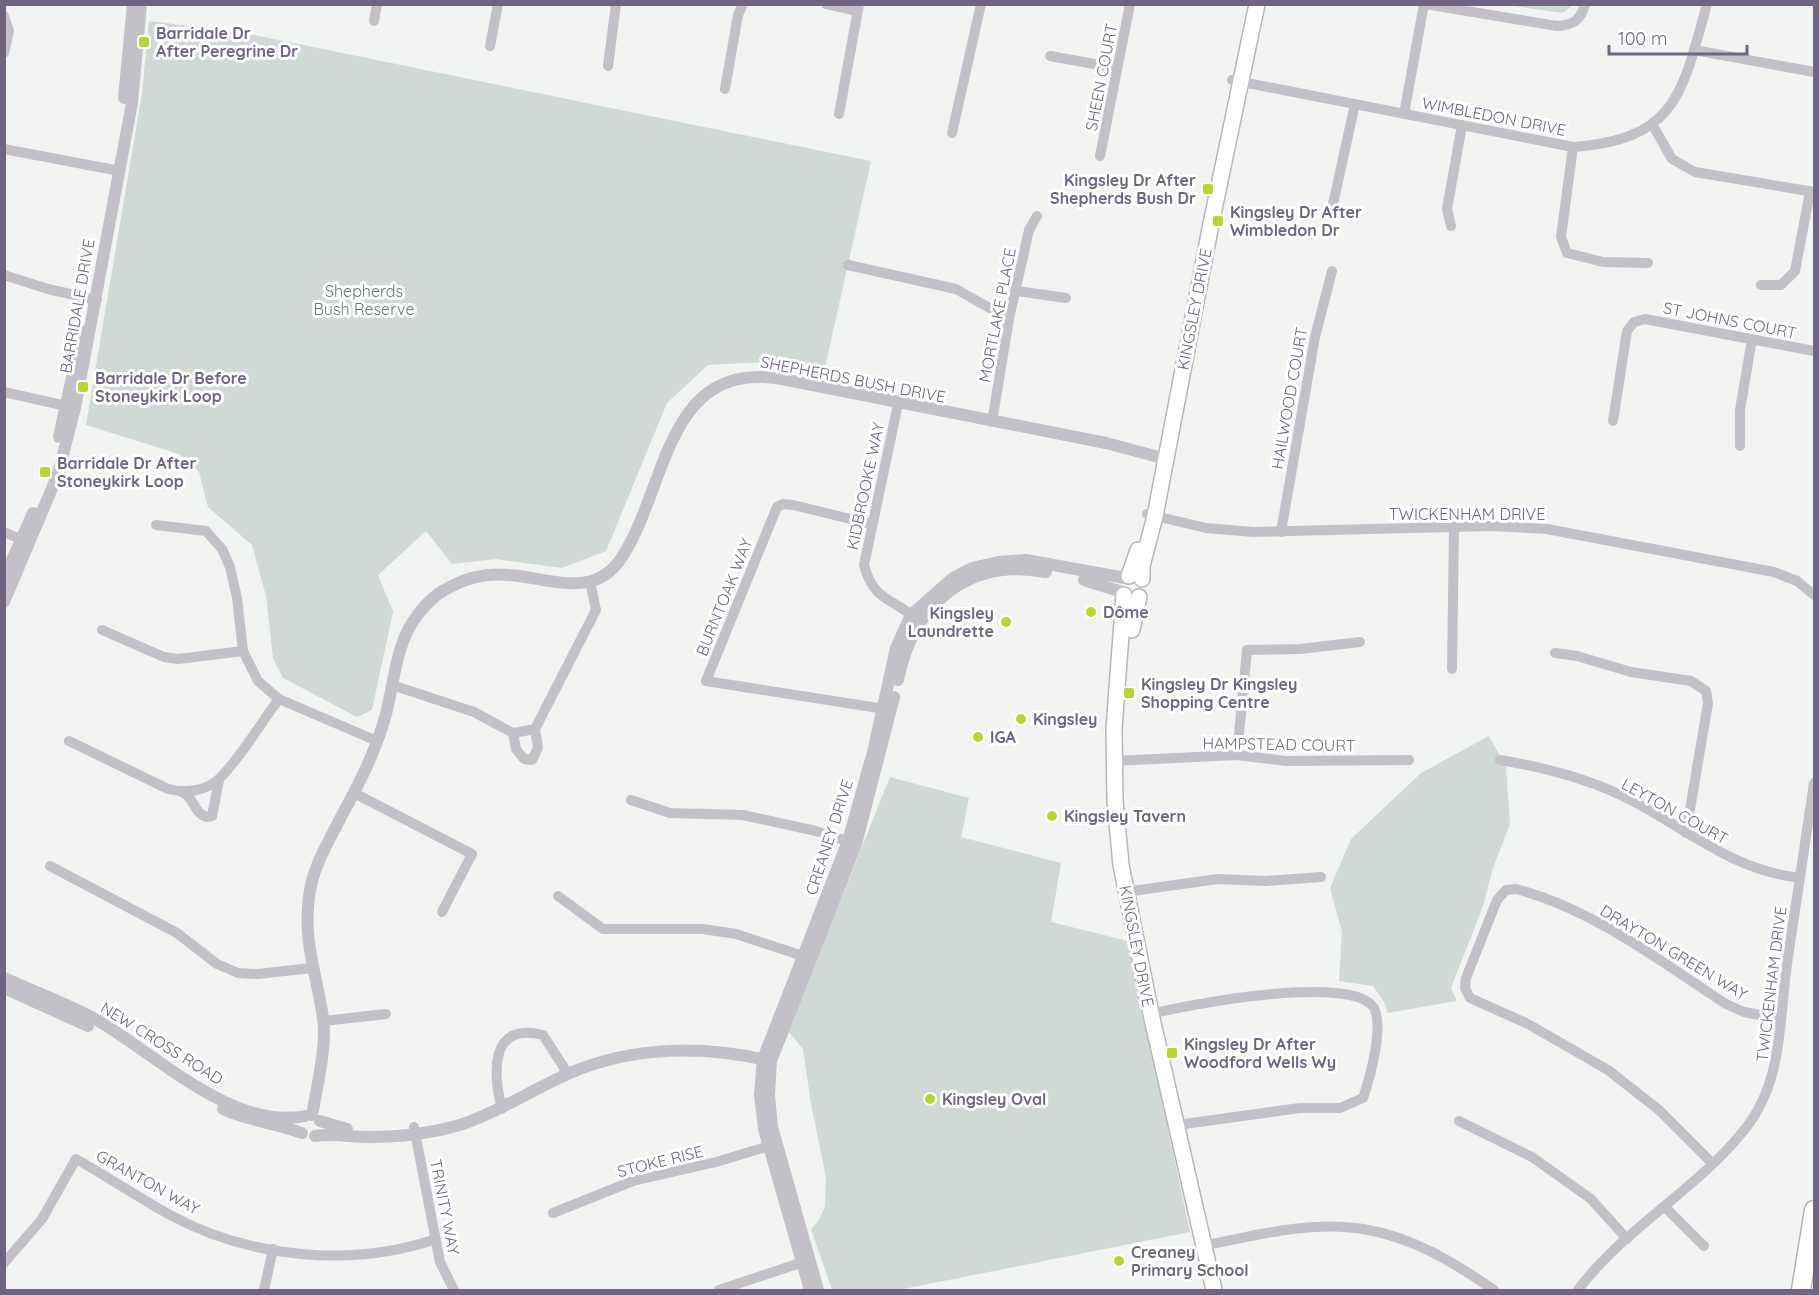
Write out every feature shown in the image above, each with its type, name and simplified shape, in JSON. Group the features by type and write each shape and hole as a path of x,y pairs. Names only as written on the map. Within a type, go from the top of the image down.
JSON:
{"highway":[{"path":"1801,1290 1815,1210"}],"main road":[{"name":"KINGSLEY DRIVE","path":"1222,1290 1208,1245 1118,841 1116,686 1130,586 1151,515 1236,81 1248,4"},
{"name":"KINGSLEY DRIVE","path":"1236,81 1257,4"},
{"name":"KINGSLEY DRIVE","path":"1208,1245 1214,1290"}],"street":[{"name":"BARRIDALE DRIVE","path":"116,171 133,4"},
{"name":"BARRIDALE DRIVE","path":"4,578 26,541 58,474 133,93 141,4"},
{"path":"374,21 377,4"},
{"path":"490,46 498,4"},
{"path":"608,66 616,4"},
{"path":"725,89 738,15 743,4"},
{"path":"826,4 859,8 839,114"},
{"path":"952,133 981,4"},
{"name":"SHEEN COURT","path":"1100,156 1130,4"},
{"path":"1404,114 1424,4 1557,26 1570,25 1582,16 1585,4"},
{"name":"WIMBLEDON DRIVE","path":"1236,81 1573,147 1616,142 1641,132 1665,115 1682,84 1707,4"},
{"path":"4,16 9,31 4,53"},
{"path":"1694,50 1815,72"},
{"path":"1050,56 1118,68"},
{"path":"1333,204 1355,104"},
{"path":"1652,124 1672,159 1695,172 1813,192 1795,272 1781,285 1761,285"},
{"path":"1451,226 1447,209 1462,125"},
{"path":"1573,147 1561,237 1567,253 1603,262 1648,263"},
{"path":"4,149 116,171"},
{"name":"MORTLAKE PLACE","path":"992,422 1009,319 1029,230 1037,216"},
{"path":"848,265 956,289 1009,319"},
{"name":"HAILWOOD COURT","path":"1281,532 1315,337 1332,271"},
{"path":"4,275 93,299"},
{"path":"1017,291 1066,298"},
{"name":"ST JOHNS COURT","path":"1614,421 1627,331 1634,322 1645,319 1815,351"},
{"path":"1740,446 1740,410 1752,339"},
{"name":"SHEPHERDS BUSH DRIVE","path":"312,1117 324,1021 311,968 307,923 309,895 315,869 354,793 377,741 407,633 419,612 430,600 451,586 472,578 496,574 566,585 590,581 614,567 621,559 681,420 700,398 717,386 737,378 759,375 1163,454"},
{"path":"4,392 71,407"},
{"name":"KIDBROOKE WAY","path":"898,404 864,566 869,583 880,596 915,618"},
{"name":"BURNTOAK WAY","path":"871,524 793,505 783,504 777,507 705,681 887,709"},
{"name":"TWICKENHAM DRIVE","path":"1151,515 1232,531 1527,528 1567,532 1780,573 1797,581 1815,595"},
{"path":"156,525 206,531 222,549 230,567 237,598 243,651 258,681 279,699 377,741"},
{"path":"1452,669 1455,528"},
{"path":"4,532 26,541"},
{"name":"BARRIDALE DRIVE","path":"4,602 26,541"},
{"name":"CREANEY DRIVE","path":"818,1290 806,1261 761,1112 769,1056 852,843 887,709 896,648 915,618 958,585 975,576 999,570 1038,570 1095,582 1130,586"},
{"path":"513,733 516,749 524,759 532,760 538,748 535,729 596,610 590,581"},
{"path":"102,630 164,657 178,659 243,651"},
{"path":"1237,755 1247,650 1300,649 1360,642"},
{"path":"1555,653 1577,656 1631,672 1691,681 1706,691 1708,703 1686,833"},
{"path":"392,685 474,712 513,733 535,729"},
{"path":"69,741 168,789 189,795 202,816 212,816 219,780 279,699"},
{"name":"HAMPSTEAD COURT","path":"1118,761 1237,755 1286,761 1409,760"},
{"name":"LEYTON COURT","path":"1500,760 1527,765 1617,794 1743,864 1800,878"},
{"path":"182,792 198,790 219,780"},
{"name":"TWICKENHAM DRIVE","path":"1584,1288 1627,1239 1666,1208 1746,1128 1762,1103 1777,1059 1779,1019 1815,783"},
{"path":"354,793 472,854 442,912"},
{"path":"632,801 670,813 743,815 816,831 852,843"},
{"path":"50,866 177,933 218,964 238,973 258,974 311,968"},
{"path":"1129,891 1218,879 1266,881 1321,877"},
{"name":"DRAYTON GREEN WAY","path":"1712,1163 1659,1110 1608,1070 1577,1050 1470,998 1465,988 1466,978 1497,900 1506,890 1516,889 1565,907 1617,933 1726,1004 1754,1014 1779,1019"},
{"path":"558,896 603,929 703,929 736,934 808,958"},
{"name":"NEW CROSS ROAD","path":"4,978 96,1020 178,1074 241,1108 269,1117 289,1119 312,1117 357,1130 415,1131"},
{"name":"NEW CROSS ROAD","path":"4,988 92,1028 204,1100 238,1116 302,1133"},
{"path":"1155,1013 1223,999 1326,992 1361,999 1370,1004 1376,1016 1376,1045 1363,1098 1340,1108 1300,1108 1181,1124"},
{"path":"324,1021 386,1014"},
{"path":"501,1105 495,1065 499,1051 509,1038 519,1032 543,1035 566,1071"},
{"name":"NEW CROSS ROAD","path":"315,1136 415,1131 462,1124 566,1071 613,1058 668,1050 769,1056"},
{"path":"312,1117 321,1128 315,1136 302,1133 299,1123 312,1117"},
{"path":"1459,1120 1532,1156 1591,1198 1627,1239"},
{"name":"TRINITY WAY","path":"415,1131 440,1262 454,1290"},
{"name":"STOKE RISE","path":"553,1213 633,1181 716,1162 772,1145"},
{"name":"GRANTON WAY","path":"4,1263 42,1219 76,1159 172,1216 230,1239 273,1249 328,1257 356,1256 405,1250 436,1239"},
{"path":"1666,1208 1704,1246"},
{"path":"1208,1245 1310,1228 1361,1228 1413,1242 1450,1260 1494,1290"},
{"path":"264,1290 273,1249"},
{"path":"719,1290 806,1261"},
{"name":"CREANEY DRIVE","path":"806,1261 810,1290"}],"green space":[{"path":"1507,5 1573,5 1563,13"},
{"name":"Shepherds Bush Reserve","path":"149,21 239,32 871,161 824,372 766,362 708,365 667,403 606,551 562,568 496,559 452,564 426,531 378,575 393,612 372,710 357,717 283,678 273,658 266,596 252,545 208,507 199,472 179,454 86,425 142,93"},
{"path":"1489,736 1506,767 1510,824 1493,868 1483,906 1451,988 1457,1001 1387,1013 1385,1003 1373,986 1339,981 1342,932 1330,888 1351,839 1421,773"},
{"path":"890,777 969,798 961,837 1061,863 1051,922 1128,941 1190,1232 898,1290 832,1290 811,1229 819,1220 825,1206 826,1177 811,1104 803,1049 788,1031"}],"place":[{"name":"Barridale Dr After Peregrine Dr","path":"144,42"},
{"name":"Kingsley Dr After Shepherds Bush Dr","path":"1208,189"},
{"name":"Kingsley Dr After Wimbledon Dr","path":"1218,221"},
{"name":"Barridale Dr Before Stoneykirk Loop","path":"83,387"},
{"name":"Barridale Dr After Stoneykirk Loop","path":"45,472"},
{"name":"Dôme","path":"1091,612"},
{"name":"Kingsley Laundrette","path":"1006,622"},
{"name":"Kingsley Dr Kingsley Shopping Centre","path":"1129,693"},
{"name":"Kingsley","path":"1021,719"},
{"name":"IGA","path":"978,737"},
{"name":"Kingsley Tavern","path":"1052,816"},
{"name":"Kingsley Dr After Woodford Wells Wy","path":"1172,1053"},
{"name":"Kingsley Oval","path":"930,1099"},
{"name":"Creaney Primary School","path":"1119,1261"}]}
